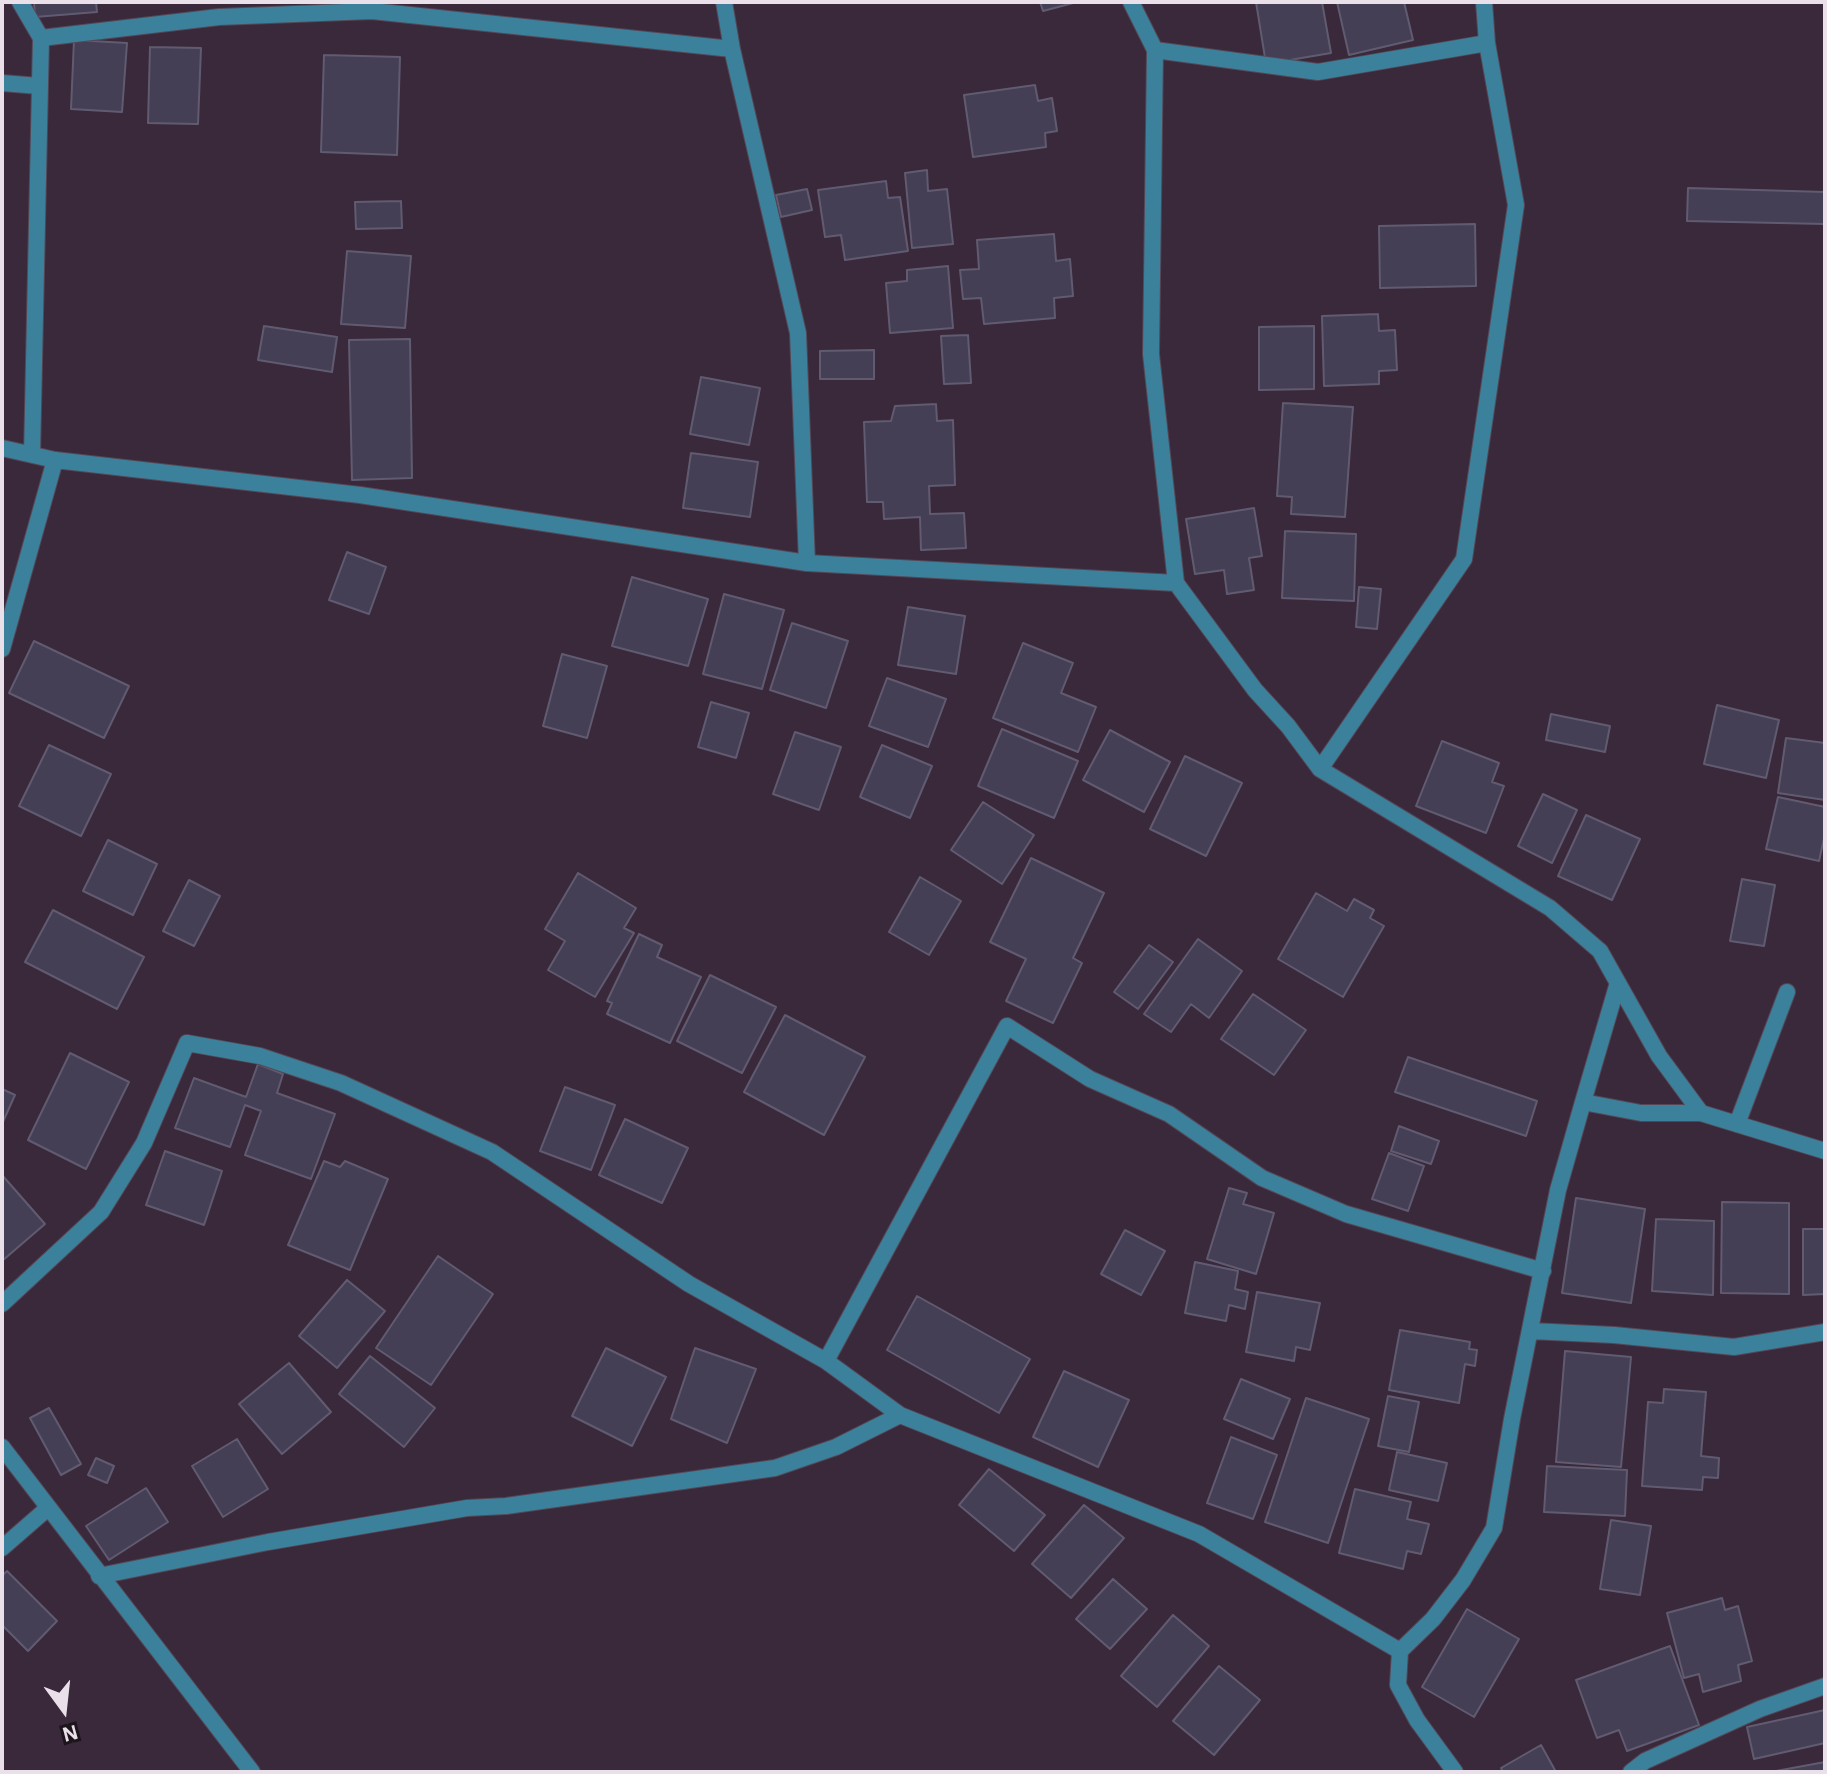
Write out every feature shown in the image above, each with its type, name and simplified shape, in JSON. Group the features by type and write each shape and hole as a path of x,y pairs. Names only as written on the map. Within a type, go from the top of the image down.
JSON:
{"street":[{"path":"20,2 41,38 32,455"},
{"path":"724,2 732,49 798,333 807,563"},
{"path":"1131,2 1155,50 1151,354 1176,583 1255,690 1288,726 1320,769 1550,908 1600,951 1659,1056 1701,1113"},
{"path":"1320,769 1464,559 1516,205 1487,43 1484,2"},
{"path":"41,38 219,17 371,6 732,49"},
{"path":"1155,50 1318,72 1487,43"},
{"path":"2,83 39,86"},
{"path":"2,448 55,460 360,495 807,563 1176,583"},
{"path":"2,649 55,460"},
{"path":"1455,1772 1417,1720 1398,1685 1400,1651 1433,1619 1456,1590 1494,1528 1512,1419 1558,1190 1617,986"},
{"path":"1737,1124 1787,992"},
{"path":"826,1361 1007,1026 1090,1079 1169,1114 1262,1178 1346,1214 1543,1271"},
{"path":"2,1304 101,1212 144,1143 187,1043 260,1056 341,1083 492,1152 689,1284 826,1361 900,1415 1199,1534 1400,1651"},
{"path":"1583,1102 1641,1113 1701,1113 1825,1151"},
{"path":"1531,1331 1614,1335 1734,1347 1825,1332"},
{"path":"99,1576 268,1542 467,1508 506,1506 775,1468 836,1447 900,1415"},
{"path":"2,1447 252,1772"},
{"path":"2,1548 48,1508"},
{"path":"1631,1772 1645,1761 1760,1709 1825,1686"}],"building":[{"path":"34,2 96,2 97,12 35,17"},
{"path":"1040,2 1077,2 1043,11"},
{"path":"1256,2 1322,2 1331,53 1266,64"},
{"path":"1337,2 1404,2 1413,40 1349,55"},
{"path":"74,40 127,43 122,112 71,109"},
{"path":"150,47 201,48 198,124 148,123"},
{"path":"324,55 400,57 397,155 321,152"},
{"path":"1035,85 1038,101 1052,98 1057,131 1045,133 1046,147 973,157 964,95"},
{"path":"927,170 928,191 947,189 953,244 912,248 905,173"},
{"path":"886,181 888,198 900,197 908,251 845,260 841,235 825,237 818,190"},
{"path":"1688,188 1825,192 1825,224 1687,221"},
{"path":"807,189 812,210 781,217 776,195"},
{"path":"401,201 402,228 356,229 355,202"},
{"path":"1475,224 1476,286 1380,288 1379,226"},
{"path":"1054,234 1056,261 1070,259 1073,296 1054,298 1055,318 984,324 981,298 963,299 960,270 979,269 977,240"},
{"path":"347,251 411,256 405,328 341,324"},
{"path":"948,266 953,328 890,333 886,283 907,281 907,270"},
{"path":"1378,314 1379,331 1395,330 1397,370 1379,371 1379,384 1324,386 1322,316"},
{"path":"264,326 337,337 332,372 258,360"},
{"path":"1314,326 1314,389 1259,390 1259,327"},
{"path":"968,335 971,383 944,384 941,336"},
{"path":"410,339 412,478 352,480 349,340"},
{"path":"874,350 874,379 820,379 820,351"},
{"path":"701,377 760,388 749,445 690,434"},
{"path":"1283,403 1353,407 1345,517 1291,514 1292,497 1277,496"},
{"path":"936,404 937,421 953,420 955,485 929,486 930,514 964,513 966,548 921,550 920,517 884,519 883,502 867,502 864,422 891,421 895,406"},
{"path":"691,453 758,462 750,517 683,508"},
{"path":"1254,508 1262,556 1249,558 1254,590 1227,594 1224,570 1195,574 1186,519"},
{"path":"1285,531 1356,534 1354,601 1282,598"},
{"path":"347,552 386,567 369,614 329,600"},
{"path":"632,577 708,599 688,666 612,646"},
{"path":"1359,587 1381,589 1377,629 1356,627"},
{"path":"724,594 784,610 762,689 703,674"},
{"path":"908,607 965,616 956,674 898,665"},
{"path":"792,623 848,641 826,708 770,690"},
{"path":"34,641 129,686 104,738 9,693"},
{"path":"1023,643 1073,663 1061,693 1096,707 1078,752 993,718"},
{"path":"562,654 607,666 587,738 543,726"},
{"path":"887,678 946,699 928,747 869,726"},
{"path":"711,702 749,713 736,758 698,747"},
{"path":"1717,705 1779,720 1766,778 1704,764"},
{"path":"1551,714 1610,726 1605,752 1546,740"},
{"path":"1002,729 1078,761 1054,818 978,786"},
{"path":"1110,730 1170,762 1144,812 1083,780"},
{"path":"795,732 841,747 819,810 773,794"},
{"path":"1786,738 1825,743 1825,800 1778,793"},
{"path":"1442,741 1499,763 1492,782 1504,786 1486,833 1416,806"},
{"path":"49,745 111,774 81,836 19,806"},
{"path":"882,745 932,766 910,818 860,797"},
{"path":"1185,756 1242,783 1206,856 1150,829"},
{"path":"1543,794 1577,810 1552,863 1518,846"},
{"path":"1778,797 1825,807 1825,834 1819,861 1766,849"},
{"path":"983,802 1034,835 1002,884 951,850"},
{"path":"1586,815 1640,839 1612,900 1558,876"},
{"path":"108,840 157,864 133,915 83,891"},
{"path":"1031,858 1104,893 1073,958 1082,963 1053,1023 1006,1001 1026,959 990,942"},
{"path":"578,873 636,908 624,928 634,933 595,997 548,970 565,941 545,929"},
{"path":"920,877 961,901 929,955 889,932"},
{"path":"1742,879 1775,885 1764,946 1730,941"},
{"path":"189,880 220,896 194,946 163,931"},
{"path":"1316,893 1347,911 1354,899 1374,910 1370,918 1384,926 1343,997 1278,959"},
{"path":"53,910 144,957 117,1009 25,962"},
{"path":"639,934 662,945 657,957 701,977 670,1043 607,1014 612,1003 607,1001"},
{"path":"1198,939 1242,971 1209,1018 1191,1004 1171,1032 1144,1014"},
{"path":"1149,945 1173,962 1138,1009 1114,992"},
{"path":"710,975 776,1007 742,1073 677,1041"},
{"path":"1253,994 1306,1030 1274,1075 1221,1039"},
{"path":"785,1015 865,1057 824,1135 744,1092"},
{"path":"70,1053 129,1082 86,1169 28,1140"},
{"path":"1408,1057 1537,1101 1526,1136 1395,1092"},
{"path":"258,1064 283,1074 277,1093 335,1114 311,1179 245,1155 261,1111 245,1105 230,1147 175,1128 194,1078 246,1097"},
{"path":"565,1087 615,1105 591,1170 540,1151"},
{"path":"2,1089 15,1095 2,1124"},
{"path":"625,1119 688,1148 662,1203 599,1175"},
{"path":"1399,1126 1439,1141 1431,1164 1391,1151"},
{"path":"165,1151 222,1171 204,1225 146,1205"},
{"path":"1389,1153 1424,1166 1408,1211 1372,1199"},
{"path":"324,1161 340,1167 345,1161 388,1179 350,1270 288,1245"},
{"path":"2,1175 45,1224 2,1261"},
{"path":"1229,1188 1247,1193 1243,1204 1274,1213 1256,1274 1207,1259"},
{"path":"1576,1198 1645,1209 1631,1303 1562,1293"},
{"path":"1722,1202 1789,1203 1789,1294 1721,1293"},
{"path":"1656,1219 1714,1221 1713,1295 1652,1291"},
{"path":"1803,1229 1825,1229 1825,1294 1803,1295"},
{"path":"1125,1230 1165,1251 1141,1295 1101,1274"},
{"path":"438,1256 493,1294 431,1385 376,1348"},
{"path":"1195,1262 1238,1271 1235,1289 1248,1292 1245,1309 1229,1305 1226,1321 1185,1313"},
{"path":"347,1280 385,1311 337,1368 299,1336"},
{"path":"1257,1292 1320,1303 1310,1350 1296,1347 1294,1361 1246,1352"},
{"path":"917,1296 1030,1359 999,1413 887,1350"},
{"path":"1400,1330 1470,1342 1469,1349 1477,1350 1475,1366 1465,1364 1459,1403 1389,1390"},
{"path":"606,1348 666,1377 632,1446 572,1416"},
{"path":"695,1348 756,1369 727,1443 671,1419"},
{"path":"1565,1351 1631,1357 1621,1467 1556,1462"},
{"path":"370,1356 435,1408 404,1447 339,1394"},
{"path":"289,1363 331,1412 282,1454 239,1404"},
{"path":"1064,1371 1129,1400 1098,1467 1033,1437"},
{"path":"1241,1379 1290,1399 1273,1439 1224,1419"},
{"path":"1664,1389 1706,1392 1701,1456 1719,1458 1718,1478 1703,1477 1702,1490 1642,1486 1648,1402 1663,1403"},
{"path":"1388,1396 1419,1402 1409,1452 1378,1446"},
{"path":"1306,1398 1369,1419 1328,1543 1265,1522"},
{"path":"49,1408 81,1464 61,1475 30,1418"},
{"path":"1231,1437 1277,1455 1253,1519 1207,1503"},
{"path":"237,1439 268,1489 223,1517 192,1466"},
{"path":"1397,1452 1447,1463 1438,1501 1389,1490"},
{"path":"96,1458 114,1466 107,1483 88,1475"},
{"path":"1547,1466 1627,1470 1625,1516 1544,1512"},
{"path":"989,1469 1045,1515 1014,1551 959,1505"},
{"path":"146,1488 168,1522 109,1560 86,1526"},
{"path":"1355,1489 1411,1502 1407,1519 1429,1524 1421,1554 1407,1551 1403,1569 1339,1553"},
{"path":"1084,1505 1124,1538 1071,1598 1032,1564"},
{"path":"1611,1520 1651,1526 1640,1595 1600,1589"},
{"path":"7,1571 57,1621 28,1651 2,1625 2,1576"},
{"path":"1113,1579 1147,1609 1110,1649 1076,1619"},
{"path":"1722,1598 1725,1610 1738,1606 1752,1661 1738,1665 1741,1681 1703,1692 1699,1674 1684,1678 1667,1613"},
{"path":"1467,1609 1519,1639 1474,1717 1422,1687"},
{"path":"1173,1615 1209,1646 1157,1707 1121,1676"},
{"path":"1670,1646 1699,1725 1627,1751 1619,1730 1597,1738 1576,1680"},
{"path":"1219,1666 1260,1700 1214,1755 1173,1721"},
{"path":"1825,1710 1825,1743 1754,1759 1747,1727"},
{"path":"1541,1745 1556,1772 1503,1772 1501,1768"},
{"path":"1825,1762 1825,1772 1776,1772 1776,1771"}]}
